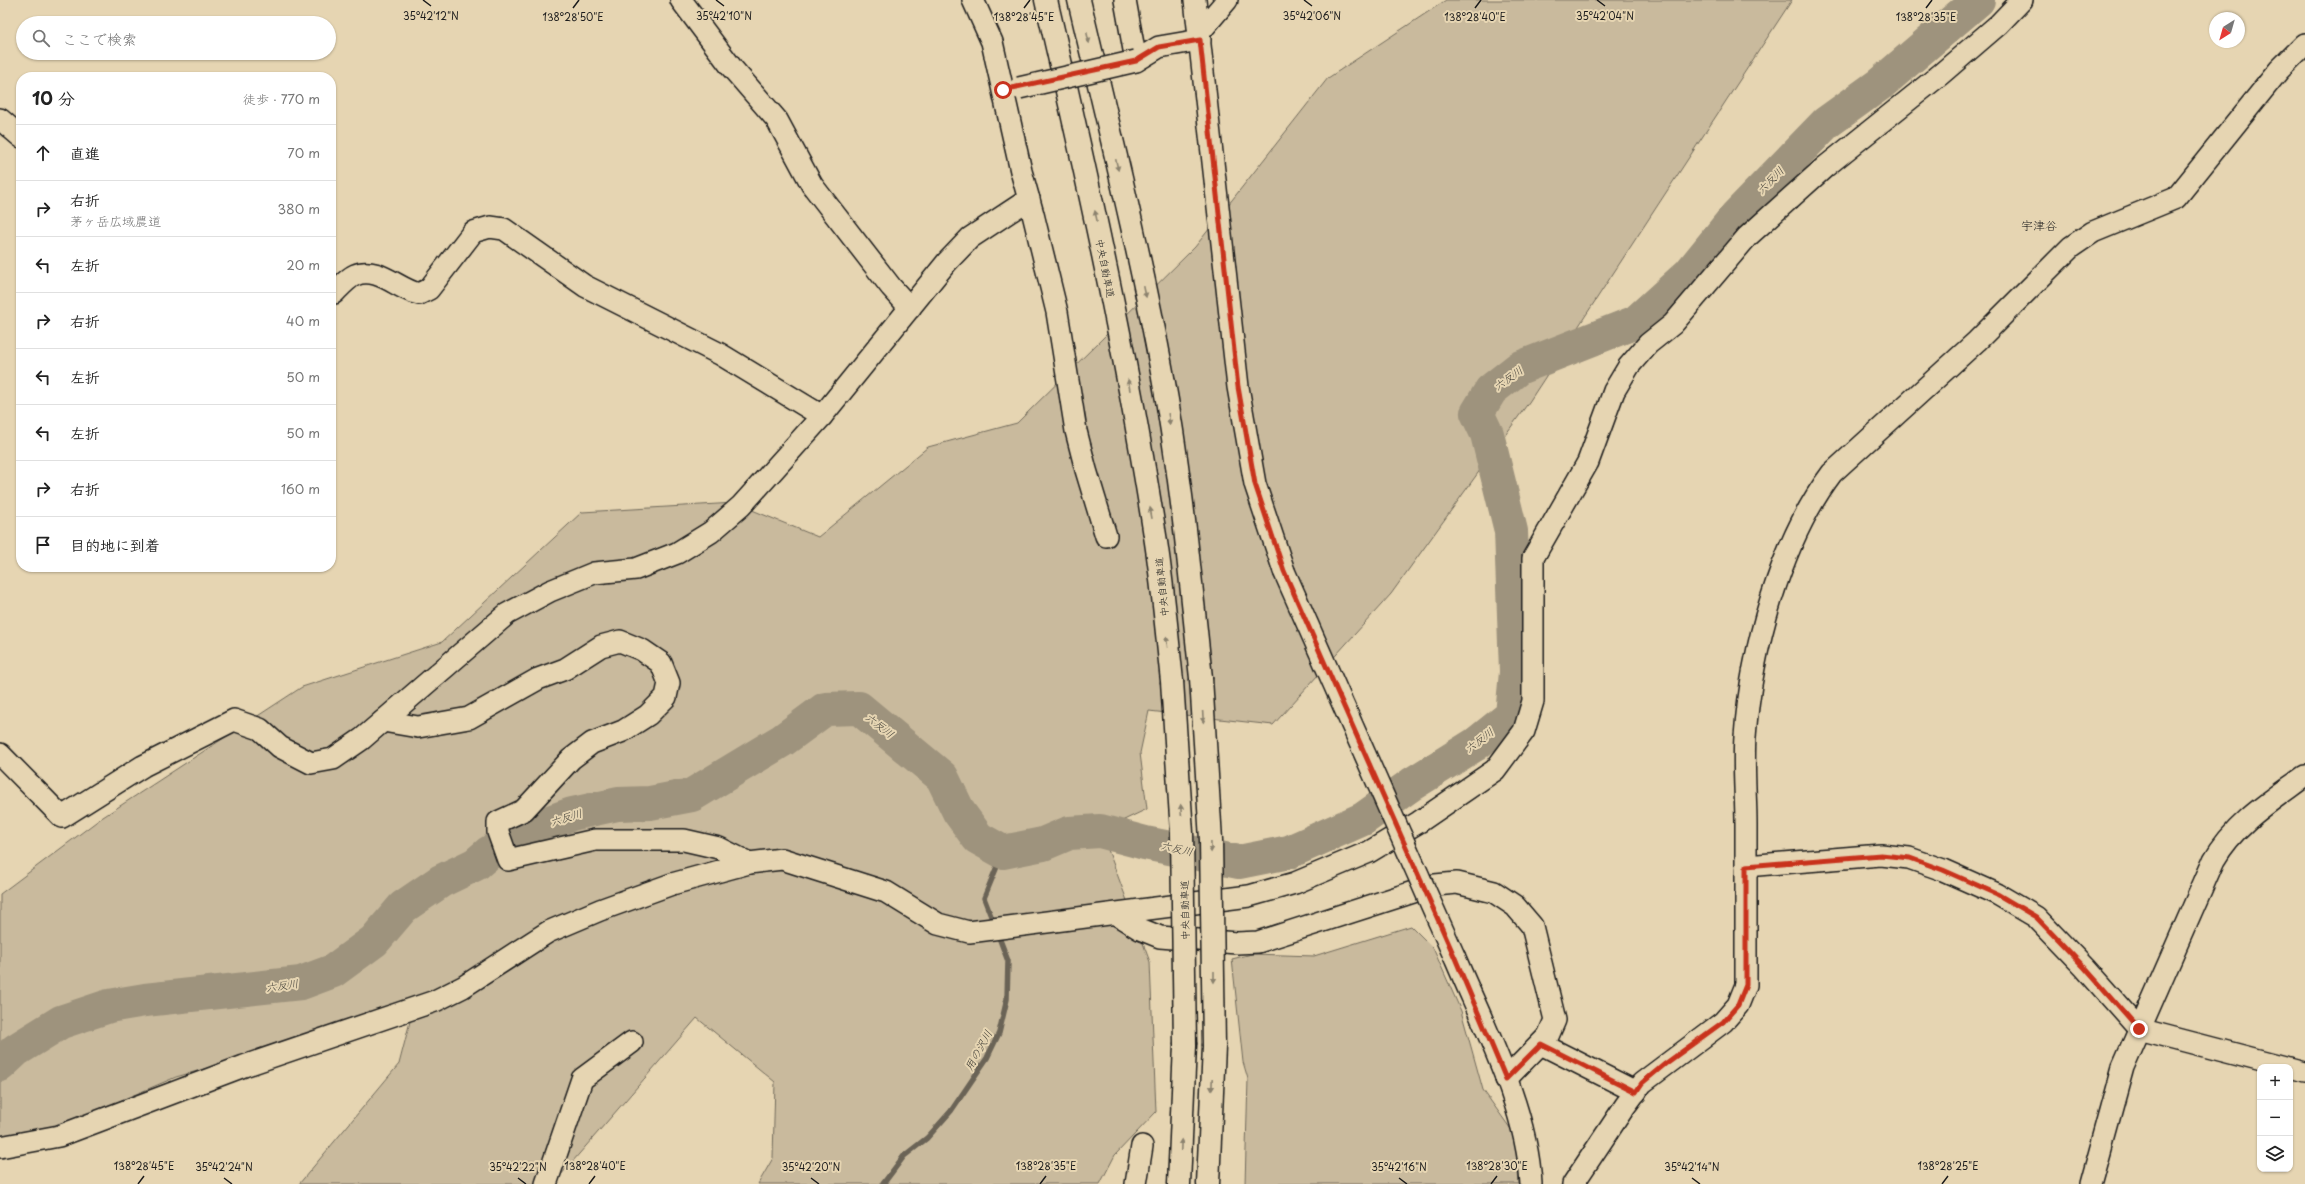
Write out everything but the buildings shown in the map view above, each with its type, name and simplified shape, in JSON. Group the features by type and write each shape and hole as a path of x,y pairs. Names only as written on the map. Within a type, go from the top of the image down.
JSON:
{"highway":[{"name":"中央自動車道","path":"1046,0 1096,216 1129,383 1156,543 1172,681 1182,832 1185,1045 1179,1184"},
{"path":"1079,0 1127,207 1162,373 1186,540 1201,678 1211,840 1214,1046 1208,1184"}],"street":[{"path":"682,0 732,68 777,120 812,185 891,288 910,308"},
{"path":"973,0 1011,89 1029,199 1057,312 1076,431 1106,536"},
{"path":"1125,0 1136,61"},
{"path":"1195,0 1238,387 1255,484 1284,571 1455,958 1506,1079 1518,1111 1530,1161 1531,1184"},
{"path":"1011,89 1136,61 1159,47 1199,36 1227,0"},
{"path":"0,1147 59,1136 244,1066 435,1001 463,987 548,932 600,910 672,884 749,863 782,859 797,863 886,892 938,924 969,932 1249,896 1295,883 1369,852 1419,822 1495,770 1524,731 1533,701 1533,558 1588,462 1614,391 1629,366 1648,344 1673,324 1747,237 1824,167 1941,74 1999,24 2022,0"},
{"path":"1572,1184 1642,1083 1665,1064 1723,1022 1738,1005 1746,985 1745,738 1752,678 1769,609 1788,554 1814,497 1832,474 1977,341 2071,247 2093,232 2176,198 2279,70 2305,44"},
{"path":"0,119 16,133"},
{"path":"0,754 62,817 143,766 234,720 260,729 280,747 311,763 333,759 362,739 507,614 550,591 594,573 636,569 677,554 711,532 741,506 822,416 947,262 970,238 1029,199"},
{"path":"336,291 354,275 364,272 378,275 410,292 418,294 429,289 473,232 490,228 504,229 585,286 720,354 822,416"},
{"path":"383,721 418,727 469,718 538,679 565,669 601,646 620,640 642,650 662,663 669,683 666,697 648,715 623,731 592,743 571,759 524,810 498,822 498,832 508,860 595,840 678,840 719,848 749,863"},
{"path":"2091,1184 2123,1067 2214,860 2224,842 2237,827 2305,776"},
{"path":"1746,866 1881,855 1910,858 1943,870 1997,894 2036,917 2085,968 2139,1029 2273,1064"},
{"path":"1116,914 1140,929 1160,937 1237,944 1258,942 1435,885 1457,883 1494,892 1515,906 1532,926 1555,1020 1548,1036 1506,1079"},
{"path":"546,1184 582,1079 632,1042"},
{"path":"1541,1044 1636,1092"},
{"path":"2293,1069 2305,1072"},
{"path":"1136,1184 1142,1146"}],"shaded area":[{"path":"1446,0 1792,0 1529,402 1391,594 1273,725 1149,711 1140,753 1147,809 1101,831 1150,962 1156,1112 1115,1155 1100,1184 758,1184 773,1158 775,1082 697,1018 553,1184 299,1184 399,1064 413,1010 176,1077 0,1152 0,894 100,819 302,687 442,642 582,512 735,503 818,537 928,447 1017,423 1195,247 1328,78"},
{"path":"1411,926 1433,948 1461,1011 1483,1090 1515,1135 1519,1184 1245,1184 1248,1079 1243,1062 1232,959 1252,954 1314,956"}],"waterway":[{"name":"六反川","path":"0,1065 16,1050 61,1022 109,1006 145,1000 301,983 333,971 374,941 403,907 441,881 476,864 490,852 527,830 572,814 618,804 650,803 692,795 783,740 825,709 859,708 942,777 959,812 978,838 1003,852 1043,844 1069,833 1100,831 1145,843 1239,862 1289,852 1363,819 1412,784 1476,744 1512,715 1516,672 1511,531 1487,434 1477,413 1491,390 1519,368 1636,322 1690,273 1737,215 1826,123 1880,84 1978,0"},
{"name":"用の沢川","path":"994,924 984,898 1003,852"},
{"name":"用の沢川","path":"883,1184 904,1156 927,1138 951,1111 987,1058 999,1033 1007,999 1008,961 997,932"}],"district":[{"name":"宇津谷","path":"2039,225"}],"route":[{"path":"1003,90 1019,88 1136,61 1159,47 1200,40 1238,387 1255,484 1284,571 1455,958 1506,1079 1541,1044 1636,1092 1642,1083 1665,1064 1723,1022 1738,1005 1746,985 1746,866 1881,855 1910,858 1943,870 1997,894 2036,917 2085,968 2139,1029"}]}
